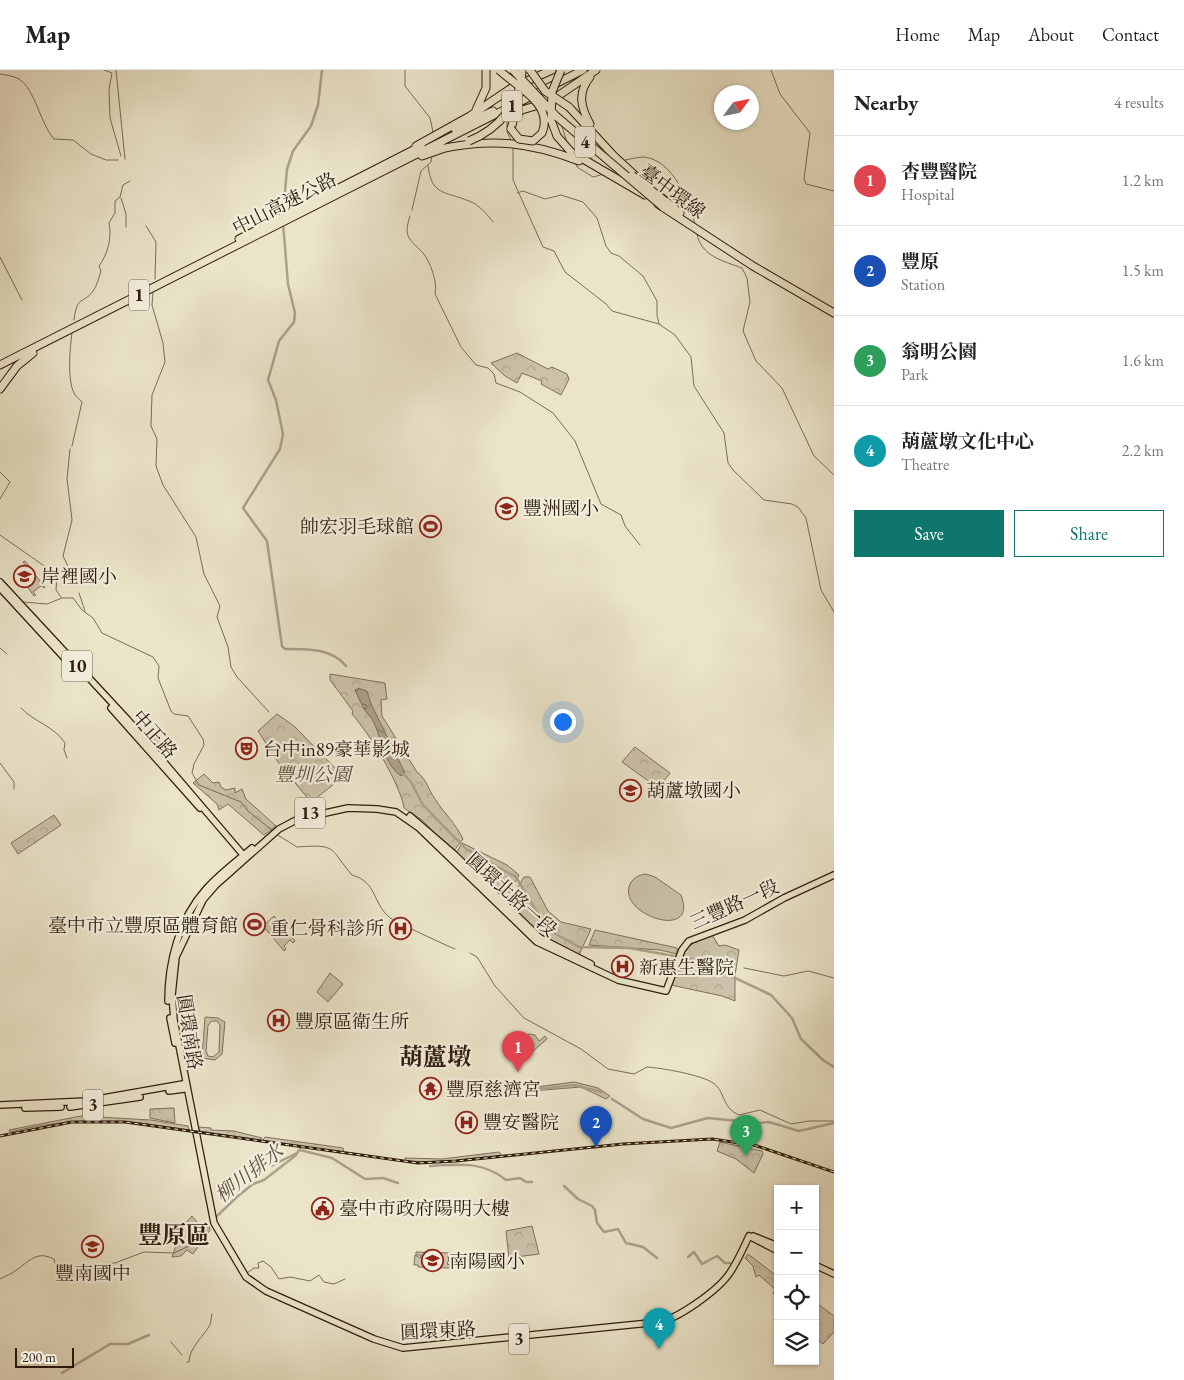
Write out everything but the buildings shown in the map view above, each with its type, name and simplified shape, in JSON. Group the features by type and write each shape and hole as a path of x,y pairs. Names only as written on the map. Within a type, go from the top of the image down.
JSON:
{"highway":[{"path":"428,146 438,141 476,109 483,98 486,88 486,70"},
{"path":"500,70 536,102 545,118 542,133 533,141 519,139 511,129 513,117 519,112 553,100 597,70"},
{"name":"臺中環線","path":"513,70 563,122 664,204 753,266 834,313"},
{"path":"470,142 488,131 506,114 518,93 520,70"},
{"name":"臺中環線","path":"520,70 560,113 664,204 724,243 834,308"},
{"path":"530,70 537,83 578,115 614,156 664,204"},
{"path":"462,121 513,87 552,70"},
{"path":"561,70 555,82 551,101 551,120 554,131 562,143 571,152 664,204"},
{"name":"中山高速公路","path":"438,141 574,70"},
{"name":"中山高速公路","path":"290,216 350,182 583,70"},
{"path":"597,70 586,81 581,94 581,104 585,115 596,133 614,156"},
{"path":"438,141 459,144 496,142 526,145 568,157 608,173"},
{"name":"中山高速公路","path":"0,359 360,183 428,146"},
{"name":"中山高速公路","path":"0,364 276,223"},
{"path":"0,389 22,361 59,335"}],"main road":[{"name":"10","path":"0,582 44,633"},
{"name":"10","path":"0,588 44,633"},
{"name":"中正路","path":"44,633 128,720 245,857"},
{"name":"圓環北路一段","path":"245,857 288,823 320,813 348,808 377,809 401,815 452,856 540,938 619,977 666,989 674,968"},
{"name":"圓環南路","path":"185,1086 172,1002 176,957 188,928 207,894 245,857"},
{"name":"三豐路一段","path":"674,968 682,950 693,938 745,920 784,898 803,891 834,875"},
{"name":"3","path":"0,1107 86,1106 185,1086"},
{"name":"圓環東路","path":"185,1086 214,1223 246,1277 266,1291 392,1346 408,1348 442,1345 666,1321 683,1313 724,1279 736,1263 750,1237"},
{"path":"750,1237 762,1239 774,1244"},
{"path":"750,1237 774,1249"},
{"path":"819,1267 834,1274"},
{"path":"819,1271 834,1279"}],"green space":[{"path":"517,353 548,369 552,367 567,374 569,379 561,395 541,384 542,381 522,373 517,383 505,376 491,363"},
{"path":"25,561 45,588 41,586 33,592 36,595 34,596 16,571 26,566 23,562"},
{"path":"330,674 385,683 387,699 381,700 382,716 417,772 423,778 463,839 453,852 422,820 404,808 397,785 383,759 367,733 352,714 353,711 330,680"},
{"name":"豐圳公園","path":"277,714 294,726 338,771 338,781 311,802 280,765 258,731"},
{"path":"153,730 172,751 165,758 145,735"},
{"path":"635,747 670,773 658,788 622,762"},
{"path":"204,774 213,783 219,782 221,787 226,790 235,788 235,793 242,789 246,799 276,826 264,835 228,804 219,810 217,804 193,783"},
{"path":"54,815 61,825 18,854 11,843"},
{"path":"462,843 507,865 519,875 504,902 456,854"},
{"path":"646,874 655,877 681,895 684,909 679,917 670,920 659,919 636,907 630,898 629,887 635,878"},
{"path":"524,877 530,877 548,911 561,922 591,929 579,955 543,938 507,905"},
{"path":"274,916 295,941 293,943 290,940 284,946 286,949 284,951 263,926"},
{"path":"595,930 677,948 677,954 660,950 589,945"},
{"path":"712,935 719,946 725,945 739,950 735,975 735,1001 722,996 671,985 684,953 688,948 694,943"},
{"path":"330,973 343,984 328,1002 317,992"},
{"path":"205,1017 218,1018 225,1022 222,1054 215,1060 202,1058","holes":["212,1021 217,1021 220,1025 219,1052 213,1057 208,1056 206,1051 208,1025"]},
{"path":"529,1034 535,1035 539,1041 545,1036 547,1039 518,1064 519,1059 513,1057 512,1049"},
{"path":"574,1082 598,1088 610,1096 606,1099 581,1087 531,1091 528,1088"},
{"path":"174,1108 175,1123 150,1118 150,1109"},
{"path":"81,1116 151,1120 188,1126 189,1130 142,1123 79,1121 10,1132 9,1130"},
{"path":"198,1127 211,1128 211,1130 234,1131 262,1138 260,1140 199,1131"},
{"path":"265,1137 343,1148 344,1153 262,1141"},
{"path":"720,1142 762,1151 763,1154 754,1173 736,1159 717,1151"},
{"path":"499,1152 502,1155 442,1162 406,1161 405,1158 442,1159"},
{"path":"192,1216 205,1231 209,1225 210,1230 193,1254 187,1250 181,1256 172,1257 183,1226"},
{"path":"532,1226 539,1254 509,1258 506,1231"},
{"path":"416,1252 452,1253 452,1256 448,1256 447,1264 450,1265 450,1268 418,1267 418,1265 414,1265 415,1255 420,1258 421,1255 416,1255"},
{"path":"748,1254 774,1274 774,1288 759,1275 756,1277 753,1266 745,1258"},
{"path":"819,1305 834,1316 834,1332 823,1344 819,1340"}],"water":[{"path":"358,688 367,691 371,704 405,773 401,776 390,765 374,723 362,706 366,709 366,705 362,705 355,690 358,691"}],"waterway":[{"path":"104,70 112,73 109,89 110,118 121,156"},
{"path":"116,70 125,159"},
{"path":"283,215 287,169 293,151 311,126 318,105 322,70"},
{"path":"405,70 405,86 430,118 433,132"},
{"path":"771,70 780,94 810,133 804,179 806,184 834,191"},
{"path":"0,74 17,78 25,84 54,139 73,140 91,154 106,160 118,160"},
{"path":"507,121 507,132 512,142"},
{"path":"561,124 567,142"},
{"path":"513,148 513,180 543,247 554,251 565,272 606,304 612,311 659,324"},
{"path":"412,210 421,171 431,162 432,156"},
{"path":"625,160 644,157 664,166 672,174 684,194 695,225"},
{"path":"575,162 577,167 593,177 604,174"},
{"path":"428,165 432,182 436,187 441,191 476,204 493,222"},
{"path":"74,320 77,306 97,284 101,271 99,266 109,245 109,223 115,213 115,201 120,197 123,185 130,181"},
{"path":"517,193 523,191 545,199 561,195 583,202 597,218 606,246 611,253 619,256 643,276 657,301 659,324 675,335 691,357 694,386 724,433 728,463 764,500 792,504 798,507 806,518 821,590 834,612"},
{"path":"121,198 126,214 126,227"},
{"path":"410,216 407,233 411,241 428,261 433,272 435,294 461,347 476,365 488,368 494,374 496,383 520,392 553,413 575,441 601,504 621,515 625,526 640,545"},
{"path":"283,223 288,284 295,313 294,322 279,341 268,380 276,400 283,434 280,449 243,508 267,541 282,646 285,649 326,653 340,660 346,666"},
{"path":"146,226 156,242 155,279"},
{"path":"697,234 703,248 708,253 720,260 742,268 747,278 750,302 743,331 756,361 782,388 814,456 834,475"},
{"path":"0,257 22,300"},
{"path":"153,293 152,305 163,343 165,362 152,395 151,426 157,439 156,466 163,485 196,537 204,574 220,606 217,617 228,647 231,667 237,677 269,712"},
{"path":"72,333 70,380 75,394 82,402 72,446"},
{"path":"70,449 67,479 72,520 63,556 77,585"},
{"path":"0,472 10,482 0,499"},
{"path":"0,535 57,575 56,590 61,597"},
{"path":"79,593 85,611"},
{"path":"23,602 47,604 62,598 73,598 82,610 93,618 102,633 153,657 159,666 158,678 171,711 174,714 188,716 203,739 204,745 194,764 192,773 199,785 241,802 248,811 273,831"},
{"path":"0,648 7,654"},
{"path":"21,708 60,737 65,743 64,750 67,758"},
{"path":"0,763 14,782 14,789"},
{"path":"402,772 411,782 423,805 466,849 516,877 547,929 579,947 629,948 697,960 771,995 792,1018 801,1039 823,1060 834,1067"},
{"path":"276,834 297,847 320,846 331,850 352,875 366,882 389,917 455,949"},
{"path":"470,953 477,957 495,986 524,1018 581,1049 608,1069 634,1074 647,1067 672,1070 700,1077 713,1083 720,1091 729,1108 739,1115 760,1110 791,1124 809,1121 834,1121"},
{"path":"744,968 784,976 808,971 834,978"},
{"path":"537,1089 573,1085 602,1092"},
{"path":"612,1099 643,1119 671,1128 708,1118 759,1123 769,1122 799,1131 834,1123"},
{"name":"柳川排水","path":"217,1216 238,1196 253,1184 264,1180 295,1156 300,1149"},
{"name":"柳川排水","path":"300,1150 332,1158 365,1179 383,1178 398,1183"},
{"name":"柳川排水","path":"271,1166 297,1153"},
{"name":"柳川排水","path":"430,1166 470,1165 488,1170 506,1180 520,1178 526,1182 532,1182"},
{"name":"柳川排水","path":"564,1186 578,1199 592,1206 595,1210 597,1223 604,1232 618,1229 626,1243 643,1247 657,1258"},
{"name":"柳川排水","path":"0,1279 39,1256 54,1259 59,1278 66,1279 95,1264 115,1263 144,1252 174,1253 198,1242 203,1235"},
{"name":"柳川排水","path":"688,1257 694,1252 702,1264 717,1256 725,1263 730,1263"},
{"path":"247,1273 254,1268 259,1268 258,1263 263,1261 271,1267 279,1279 290,1277 310,1281 319,1275 324,1282 334,1284 345,1279"},
{"path":"187,1362 189,1362 194,1347 210,1325 212,1314"},
{"path":"62,1373 110,1344 128,1344 149,1335"},
{"path":"171,1342 182,1355"}],"railway":[{"path":"0,1136 72,1122 125,1122 418,1163 456,1161 623,1144 712,1139 754,1145 834,1172"}],"place":[{"name":"豐洲國小","path":"507,508"},
{"name":"帥宏羽毛球館","path":"430,526"},
{"name":"岸裡國小","path":"25,576"},
{"name":"台中in89豪華影城","path":"247,749"},
{"name":"葫蘆墩國小","path":"630,790"},
{"name":"臺中市立豐原區體育館","path":"254,925"},
{"name":"重仁骨科診所","path":"400,928"},
{"name":"新惠生醫院","path":"623,967"},
{"name":"豐原區衛生所","path":"279,1021"},
{"name":"杏豐醫院","path":"518,1072"},
{"name":"豐原慈濟宮","path":"430,1089"},
{"name":"豐安醫院","path":"467,1122"},
{"name":"豐原","path":"596,1147"},
{"name":"翁明公園","path":"746,1156"},
{"name":"臺中市政府陽明大樓","path":"323,1208"},
{"name":"豐南國中","path":"93,1247"},
{"name":"南陽國小","path":"433,1261"},
{"name":"葫蘆墩文化中心","path":"659,1349"}],"district":[{"name":"葫蘆墩","path":"435,1057"},
{"name":"豐原區","path":"174,1235"}]}
